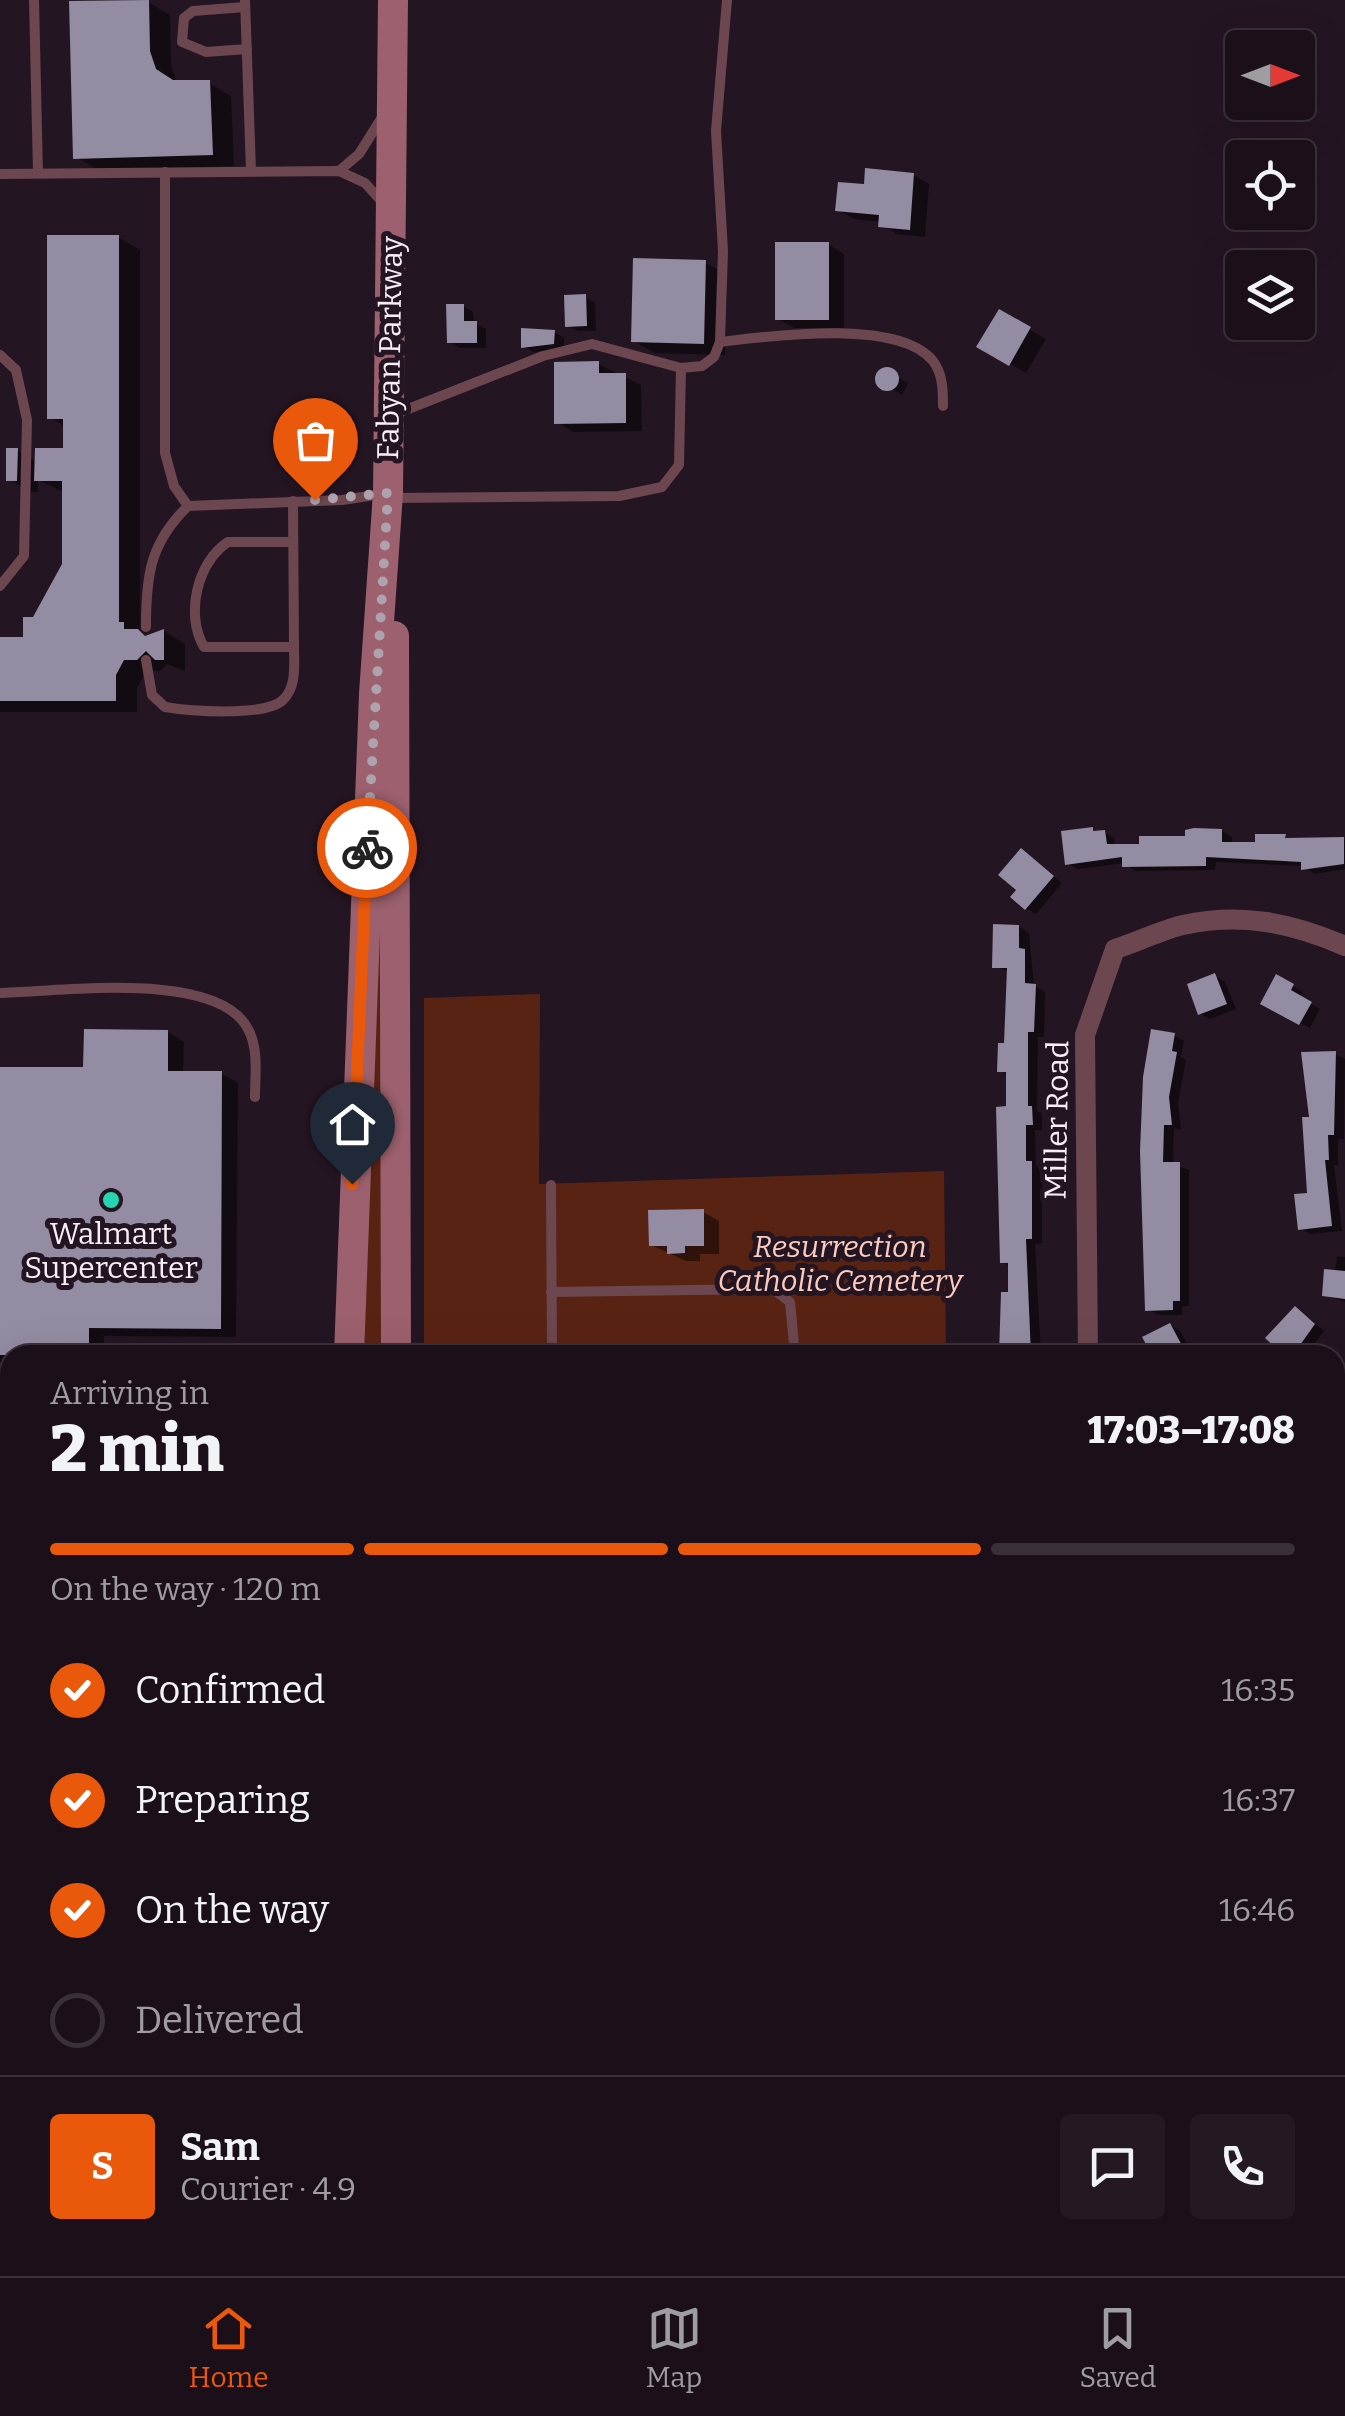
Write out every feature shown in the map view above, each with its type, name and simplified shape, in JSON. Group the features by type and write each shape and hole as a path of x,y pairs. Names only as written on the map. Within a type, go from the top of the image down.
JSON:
{"main road":[{"name":"Fabyan Parkway","path":"349,1345 352,1184 387,496 393,0"},
{"path":"387,496 396,677 396,1345"}],"street":[{"name":"Miller Road","path":"1088,1345 1085,1035 1115,949 1180,925 1268,920 1298,926 1345,946"}],"lane":[{"path":"34,0 38,172"},
{"path":"389,416 543,356 592,344 681,368 702,366 714,357 720,342 723,252 716,132 727,0"},
{"path":"247,49 206,52 187,48 182,42 181,26 193,5 245,4 247,49 251,171"},
{"path":"339,170 359,154 377,128 393,90"},
{"path":"0,174 339,170 365,183 392,218"},
{"path":"165,172 165,453 174,486 188,506"},
{"path":"720,342 826,333 906,344 935,363 943,385 943,406"},
{"path":"0,355 16,370 27,420 24,556 0,586"},
{"path":"146,626 146,578 166,528 188,506 387,496 620,496 662,487 679,464 681,368"},
{"path":"146,660 152,695 165,707 263,710 282,700 294,680 293,501"},
{"path":"293,542 228,542 217,549 199,576 197,636 204,647 294,647"},
{"path":"0,993 186,990 222,1003 248,1027 255,1055 254,1097"},
{"path":"550,1185 552,1345"},
{"path":"552,1292 773,1289 790,1302 794,1345"}],"green space":[{"path":"384,694 387,1345 358,1345"},
{"name":"Resurrection Catholic Cemetery","path":"540,994 539,1184 944,1171 946,1345 424,1345 424,998"}],"building":[{"path":"149,0 150,51 156,69 173,80 210,80 213,155 73,159 69,1"},
{"path":"865,168 914,173 910,230 878,227 879,215 835,211 838,182 864,184"},
{"path":"47,235 119,235 119,622 124,622 124,629 138,629 145,636 164,629 164,660 155,660 146,651 137,660 124,660 116,675 116,701 0,701 0,637 23,637 23,617 33,617 62,564 62,481 34,481 35,448 63,448 63,419 47,419"},
{"path":"775,242 829,242 829,320 775,320"},
{"path":"633,258 706,260 704,344 631,342"},
{"path":"586,294 587,326 565,327 564,295"},
{"path":"446,304 464,304 464,321 477,321 477,343 447,343"},
{"path":"999,309 1031,327 1009,366 976,347"},
{"path":"521,328 555,330 554,344 521,348"},
{"path":"599,361 599,373 626,373 626,423 554,424 554,362"},
{"path":"887,367 899,379 887,391 875,379"},
{"path":"6,448 18,448 17,481 6,481"},
{"path":"1093,827 1093,831 1105,830 1107,844 1139,844 1139,836 1185,836 1185,830 1194,828 1222,829 1222,842 1255,842 1255,834 1344,837 1344,864 1301,870 1301,862 1206,857 1206,866 1122,867 1122,857 1065,865 1061,831"},
{"path":"1021,848 1054,876 1025,910 1010,897 1016,890 998,875"},
{"path":"993,924 1019,925 1019,948 1025,949 1025,983 1036,984 1034,1032 1028,1032 1028,1106 1032,1106 1033,1125 1026,1125 1026,1161 1032,1161 1032,1239 1026,1239 1031,1345 999,1345 1001,1292 1008,1292 1008,1263 1000,1263 996,1107 1006,1106 1006,1072 997,1072 998,1043 1004,1043 1007,968 992,968"},
{"path":"1215,973 1227,1004 1198,1015 1187,984"},
{"path":"1276,974 1294,984 1291,990 1312,1002 1299,1025 1260,1004"},
{"name":"Walmart Supercenter","path":"84,1029 168,1030 168,1071 222,1071 221,1329 89,1328 89,1345 0,1345 0,1067 83,1067"},
{"path":"1151,1029 1175,1033 1172,1051 1177,1052 1169,1097 1172,1125 1164,1125 1163,1162 1180,1162 1180,1301 1173,1301 1173,1310 1145,1311 1140,1151 1143,1077"},
{"path":"1336,1051 1334,1135 1328,1135 1329,1160 1325,1160 1332,1226 1298,1230 1294,1194 1307,1193 1302,1117 1309,1117 1301,1052"},
{"path":"704,1209 704,1246 685,1246 685,1253 667,1254 667,1246 649,1246 648,1210"},
{"path":"1324,1269 1345,1271 1345,1299 1322,1296"},
{"path":"1295,1306 1315,1324 1300,1345 1272,1345 1265,1338"},
{"path":"1170,1323 1182,1345 1146,1345 1142,1337"}],"way so far":[{"path":"315,500 388,493 367,848"}],"place":[{"name":"Walmart Supercenter","path":"111,1200"}],"route":[{"path":"352,1184 367,848"}]}
